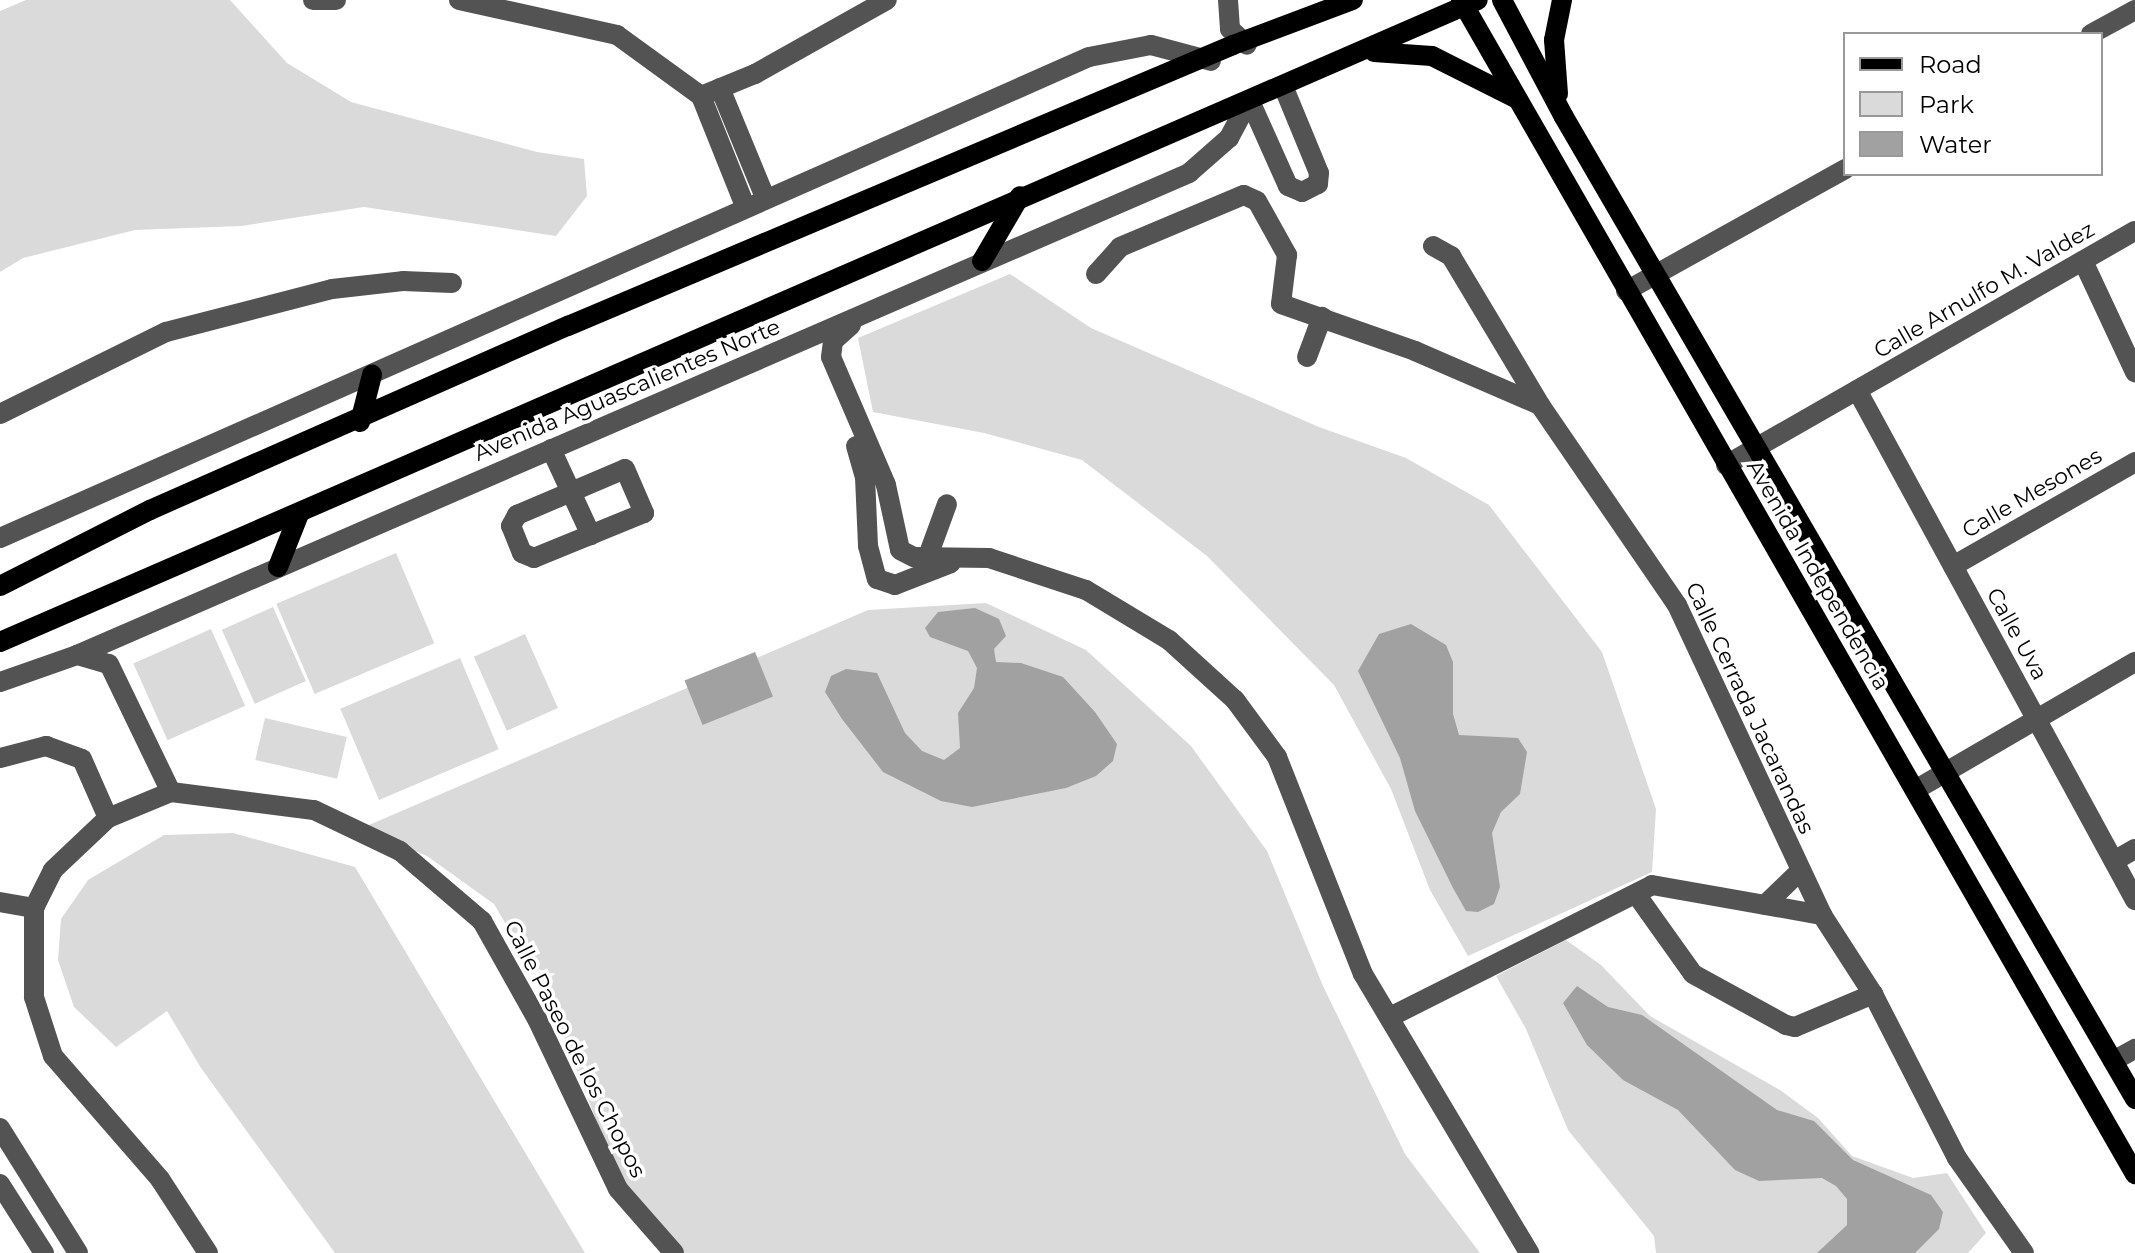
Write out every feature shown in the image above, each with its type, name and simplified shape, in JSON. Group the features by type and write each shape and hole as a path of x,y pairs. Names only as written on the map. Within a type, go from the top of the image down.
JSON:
{"main road":[{"path":"0,585 1211,61 1333,5 1352,0"},
{"path":"0,585 150,510 568,326 1233,45 1352,0"},
{"path":"1352,57 1388,53 1503,0"},
{"name":"Avenida Independencia","path":"1503,0 1564,117 1658,273 2135,1099"},
{"path":"1562,0 1553,58 1564,117"},
{"name":"Avenida Aguascalientes Norte","path":"0,642 299,514 1020,196 1284,88 1468,1"},
{"name":"Avenida Independencia","path":"1468,1 1515,98 2135,1174"},
{"path":"0,636 193,564 610,385 1352,57 1396,51 1432,56 1515,98"},
{"path":"982,261 1020,196"},
{"path":"358,430 372,375"},
{"path":"278,567 299,514"}],"street":[{"path":"313,0 336,0"},
{"path":"459,0 617,35 710,92 765,197"},
{"path":"710,92 885,0"},
{"path":"1228,0 1230,29 1247,45"},
{"path":"2095,32 2135,10"},
{"path":"0,538 372,375 765,197 1089,57 1151,45 1211,61"},
{"path":"1244,103 1288,186 1302,192 1318,184 1319,173 1284,88"},
{"path":"710,92 745,206"},
{"name":"Avenida Aguascalientes Norte","path":"0,682 77,655 722,377 1200,166 1229,138 1244,103"},
{"path":"1626,291 1843,170"},
{"path":"1096,274 1120,247 1244,195 1257,201 1287,255 1280,303 1540,405"},
{"name":"Calle Arnulfo M. Valdez","path":"1726,465 2135,231"},
{"name":"Calle Cerrada Jacarandas","path":"1433,246 1451,256 1540,405 1677,605 1822,915"},
{"path":"2083,261 2135,372"},
{"path":"0,414 166,332 332,289 403,281 452,283"},
{"path":"867,312 836,337 831,357 886,485 896,545 909,556 970,557 1020,566 1086,590 1169,640 1235,700 1277,757 1363,974 1529,1253"},
{"path":"1307,357 1322,317"},
{"path":"722,377 797,352 816,355 863,467 868,546 877,579 895,585 970,557"},
{"name":"Calle Uva","path":"1857,390 2135,900"},
{"path":"551,449 591,535"},
{"name":"Calle Mesones","path":"1953,566 2135,462"},
{"path":"629,471 644,513 591,535 534,558 522,553 512,521 571,492 629,471"},
{"path":"928,556 947,504"},
{"path":"119,679 117,652 131,631"},
{"path":"77,655 101,659 119,679 171,792"},
{"path":"1915,790 2135,662"},
{"path":"0,758 46,746 82,759 108,818"},
{"name":"Calle Paseo de los Chopos","path":"208,1253 160,1179 53,1056 34,997 34,908 53,870 108,818 171,792 314,810 400,851 482,921 537,1019 618,1189 674,1253"},
{"path":"2114,861 2135,849"},
{"path":"1765,905 1800,871"},
{"path":"1390,1017 1636,894 1660,885 1822,915 1873,994 1957,1158 2024,1253"},
{"path":"1636,894 1693,974 1786,1025 1795,1027 1873,994"},
{"path":"0,902 34,908"},
{"path":"2113,1061 2135,1049"},
{"path":"0,1128 78,1253"},
{"path":"0,1184 44,1253"}],"green space":[{"path":"26,0 230,0 287,63 351,102 537,152 584,159 587,196 556,236 364,207 241,226 135,230 23,258 0,272 0,11"},
{"path":"1010,274 1091,328 1319,427 1406,458 1489,505 1602,652 1656,809 1652,872 1468,956 1430,890 1391,789 1334,685 1207,556 1082,460 984,433 873,412 858,338"},
{"path":"396,553 434,643 315,694 276,604"},
{"path":"986,603 1086,650 1191,746 1267,851 1323,986 1405,1154 1480,1253 684,1253 622,1187 549,998 494,904 427,856 362,828 868,610"},
{"path":"273,607 306,681 255,704 222,630"},
{"path":"211,629 245,706 168,740 133,664"},
{"path":"525,634 558,708 507,731 474,657"},
{"path":"460,658 499,749 379,800 340,709"},
{"path":"265,718 347,737 337,779 255,760"},
{"path":"233,833 355,867 585,1253 335,1253 201,1068 167,1011 116,1047 74,1007 58,960 61,919 88,880 164,835"},
{"path":"1566,940 1601,965 1650,1016 1780,1090 1818,1118 1852,1156 1913,1178 1947,1173 1986,1233 1968,1253 1656,1253 1654,1236 1568,1130 1526,1029 1496,976"}],"water":[{"path":"975,608 999,619 1006,636 994,649 996,662 1021,663 1063,677 1095,712 1117,744 1113,761 1096,776 1066,788 972,807 941,801 883,772 842,719 825,692 831,676 846,669 877,673 905,733 922,751 944,760 960,748 958,713 974,688 977,668 968,651 930,637 925,628 938,612"},
{"path":"1411,624 1446,645 1453,662 1453,714 1459,735 1518,738 1527,752 1520,794 1501,812 1492,833 1500,887 1494,904 1478,912 1466,911 1453,888 1415,811 1400,758 1358,671 1379,634"},
{"path":"755,652 773,697 703,725 685,680"},
{"path":"1577,986 1608,1007 1642,1015 1777,1110 1814,1121 1853,1160 1931,1195 1943,1212 1939,1229 1915,1253 1817,1253 1847,1225 1847,1199 1836,1186 1822,1178 1759,1181 1735,1170 1678,1110 1623,1080 1587,1045 1563,1003"}]}
